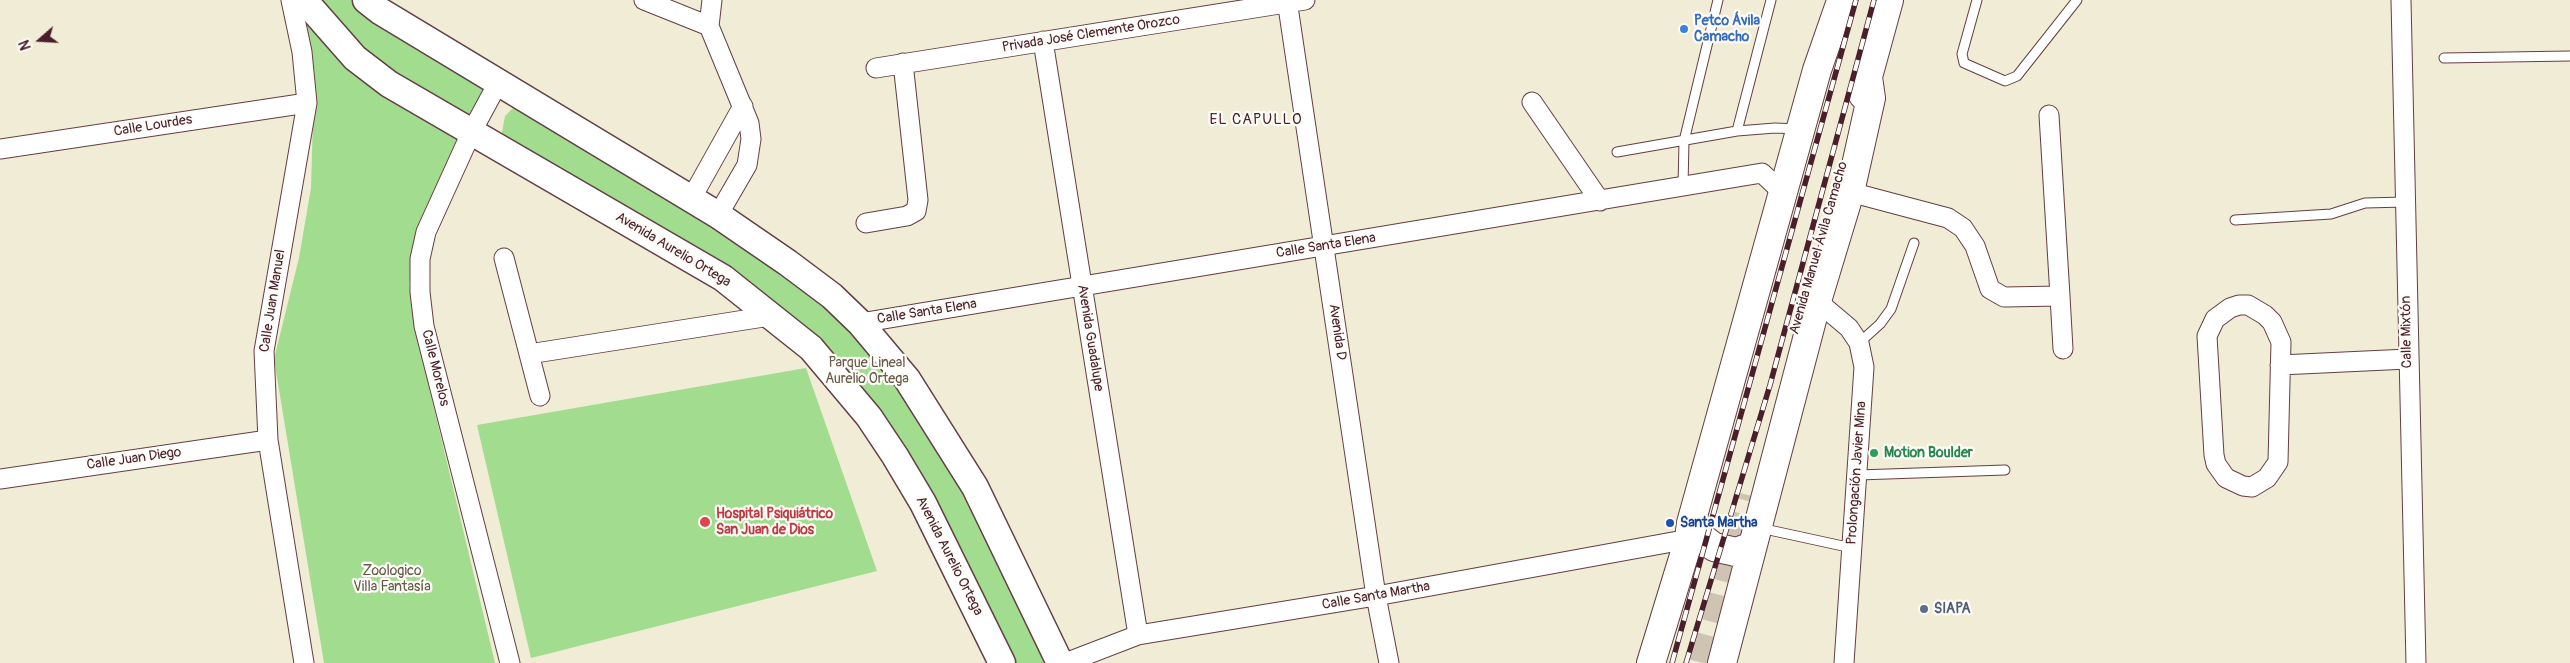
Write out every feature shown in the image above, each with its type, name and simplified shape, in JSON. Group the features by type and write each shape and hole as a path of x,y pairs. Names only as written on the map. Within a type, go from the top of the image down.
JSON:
{"main road":[{"name":"Avenida Aurelio Ortega","path":"304,0 355,58 389,84 723,278 811,348 869,417 923,503 1002,663"},
{"path":"366,0 380,11 706,208 788,263 832,296 860,323 907,379 975,487 1060,663"},
{"path":"1651,663 1690,531 1817,70 1842,0"},
{"path":"1714,486 1821,91 1842,0"},
{"name":"Avenida Manuel Ávila Camacho","path":"1748,495 1889,0"},
{"path":"1722,663 1817,301 1850,192 1871,98 1868,77"},
{"path":"1690,531 1696,533 1714,547 1736,552 1755,536"}],"street":[{"name":"Calle Juan Manuel","path":"291,0 302,52 307,103 264,352 268,440 304,663"},
{"path":"644,0 709,26"},
{"path":"706,208 747,165 751,139 743,106 709,26 712,0"},
{"name":"Calle Mixtón","path":"2401,0 2416,663"},
{"name":"Privada José Clemente Orozco","path":"876,68 1293,1"},
{"name":"Avenida D","path":"1293,1 1324,247 1376,596 1389,663"},
{"name":"Avenida Guadalupe","path":"1043,41 1138,635"},
{"path":"866,223 907,216 916,211 903,63"},
{"name":"Calle Morelos","path":"498,83 471,133 426,232 420,259 420,292 424,326 510,663"},
{"path":"1532,102 1600,201"},
{"name":"Calle Lourdes","path":"0,149 307,103"},
{"path":"706,208 743,106"},
{"path":"2049,115 2063,348"},
{"name":"Calle Santa Elena","path":"860,323 1762,173 1784,194"},
{"path":"1850,192 1948,218 1963,228 1975,246 1990,289 2004,297 2060,296"},
{"path":"504,258 540,396"},
{"name":"Prolongación Javier Mina","path":"1817,301 1843,322 1858,343 1864,367 1844,663"},
{"path":"2248,305 2258,309 2272,322 2281,342 2280,365 2278,462 2268,478 2252,487 2243,486 2226,478 2216,464 2214,455 2206,345 2210,327 2215,319 2230,308 2248,305"},
{"path":"529,354 770,316"},
{"path":"2280,365 2408,359"},
{"name":"Calle Juan Diego","path":"0,479 268,440"},
{"name":"Calle Santa Martha","path":"1066,663 1138,635 1376,596 1690,531"}],"lane":[{"path":"1683,186 1684,141 1718,0"},
{"path":"1738,131 1771,0"},
{"path":"1977,0 1962,54 1964,63 2005,81 2017,76 2077,0"},
{"path":"2444,58 2570,56"},
{"path":"1617,152 1738,131 1775,128 1802,129"},
{"path":"2236,220 2331,214 2364,203 2405,202"},
{"path":"1858,343 1880,324 1891,309 1914,243"},
{"path":"1858,476 2005,470"},
{"path":"1755,536 1853,548"}],"green space":[{"path":"313,0 367,0 492,81 471,117 390,72"},
{"name":"Zoologico Villa Fantasía","path":"304,15 458,136 418,237 409,283 415,329 495,663 324,663 274,359 299,258 311,188 314,83"},
{"name":"Parque Lineal Aurelio Ortega","path":"518,103 682,201 846,318 918,405 1055,663 1010,663 820,348 501,138 505,116"},
{"name":"Hospital Psiquiátrico San Juan de Dios","path":"806,368 877,571 531,658 477,425"}],"tunnel":[{"path":"1703,663 1748,495"}],"railway":[{"path":"1672,663 1856,0"},
{"path":"1686,663 1770,385 1874,0"}],"place":[{"name":"Petco Ávila Camacho","path":"1684,29"},
{"name":"Motion Boulder","path":"1874,453"},
{"name":"Hospital Psiquiátrico San Juan de Dios","path":"705,522"},
{"name":"Santa Martha","path":"1670,523"},
{"name":"SIAPA","path":"1924,609"}],"district":[{"name":"EL CAPULLO","path":"1256,120"}]}
